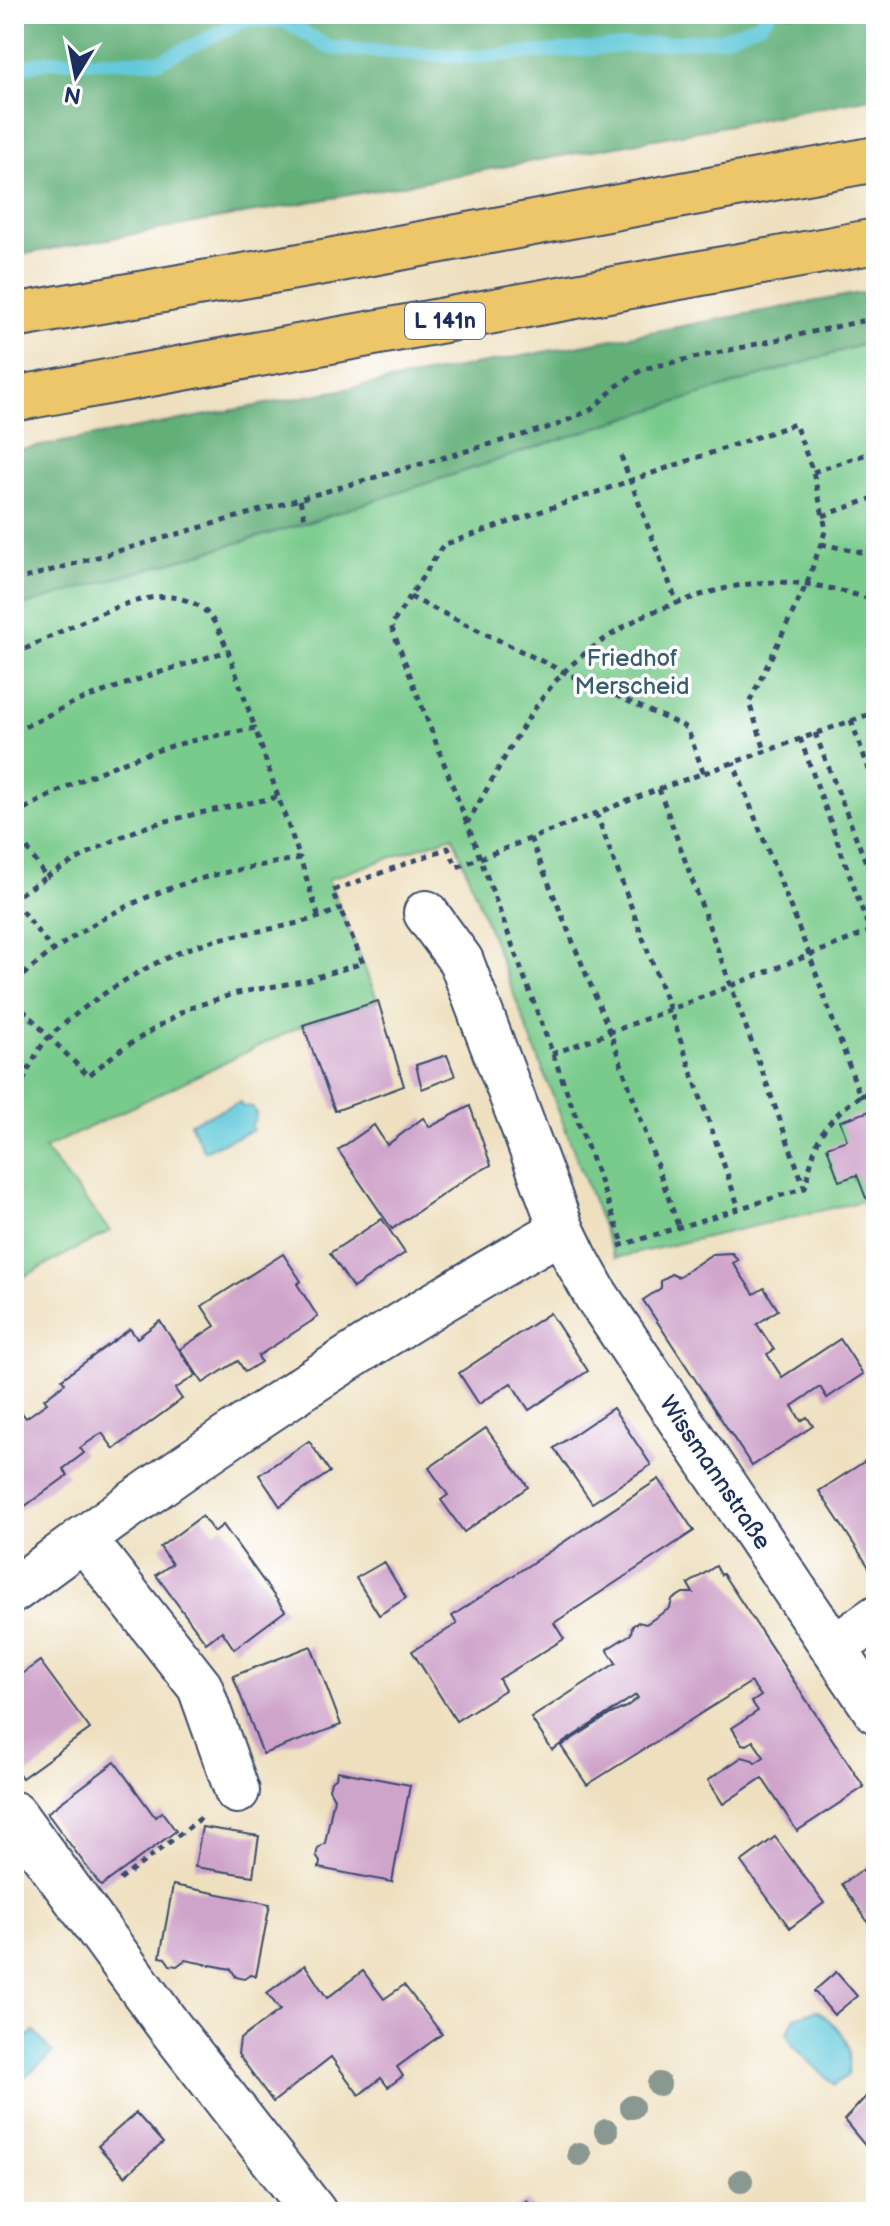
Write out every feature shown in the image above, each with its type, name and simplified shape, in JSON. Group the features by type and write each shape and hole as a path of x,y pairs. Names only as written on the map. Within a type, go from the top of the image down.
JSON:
{"highway":[{"path":"14,316 876,159"},
{"name":"L 141n","path":"14,399 876,241"}],"street":[{"name":"Wissmannstraße","path":"426,913 461,961 569,1245 596,1295 876,1711"},
{"path":"14,1590 83,1538 261,1415 489,1271 569,1245"},
{"path":"83,1538 200,1687 237,1791"},
{"path":"834,1648 876,1618"},
{"path":"14,1814 168,2025 314,2212"}],"path":[{"path":"14,581 557,425 592,409 617,386 643,369 876,318"},
{"path":"624,1244 481,857 391,626 443,545 795,424 813,472 826,529 807,583 749,703 765,750"},
{"path":"813,472 876,451"},
{"path":"621,456 677,603"},
{"path":"823,516 876,497"},
{"path":"300,500 306,523"},
{"path":"821,544 865,553 876,549"},
{"path":"467,823 523,728 564,672 645,615 721,588 747,583 807,583 876,601"},
{"path":"14,654 103,613 150,598 169,596 194,603 206,612 215,622 228,651 319,918"},
{"path":"410,597 687,728 704,774"},
{"path":"14,732 75,702 228,651"},
{"path":"14,1001 88,1076 120,1050 187,1009 237,993 303,981 363,963 332,891 448,848 457,867 765,750 876,713"},
{"path":"851,720 876,789"},
{"path":"14,815 48,795 137,758 187,742 255,728"},
{"path":"815,733 876,888"},
{"path":"800,738 873,930 876,948"},
{"path":"733,762 809,954 860,1096"},
{"path":"659,789 805,1188"},
{"path":"53,951 14,900 46,877 91,852 162,822 278,797"},
{"path":"596,813 670,1010 739,1208"},
{"path":"14,828 46,877"},
{"path":"530,838 610,1032 679,1228"},
{"path":"14,983 53,951 112,912 200,879 300,858"},
{"path":"14,1104 28,1067 49,1037 119,983 173,956 213,941 282,928 340,909"},
{"path":"552,1054 873,930"},
{"path":"805,1188 814,1150 823,1129 837,1113 860,1096 876,1091"},
{"path":"569,1245 624,1244 805,1188"},
{"path":"84,1908 237,1791"}],"green space":[{"path":"14,14 876,14 876,97 14,256"},
{"path":"876,290 876,340 306,523 14,608 14,451"},
{"name":"Friedhof Merscheid","path":"876,340 876,1198 615,1258 453,836 328,879 378,1001 303,1025 44,1149 110,1231 14,1282 14,608 306,523"}],"water":[{"path":"240,1102 242,1106 252,1107 255,1112 256,1118 251,1125 253,1130 204,1151 190,1123"},
{"path":"817,2010 839,2030 849,2053 848,2075 834,2085 793,2046 787,2033 795,2017"},
{"path":"34,2031 53,2053 14,2086 14,2049"}],"building":[{"path":"378,1001 404,1086 335,1111 303,1025"},
{"path":"447,1055 455,1076 422,1089 416,1065"},
{"path":"470,1106 491,1165 392,1229 338,1150 374,1125 387,1145 423,1118 430,1127"},
{"path":"876,1109 876,1195 866,1198 857,1175 839,1181 827,1147 847,1140 840,1121"},
{"path":"382,1219 405,1253 353,1288 330,1253"},
{"path":"732,1253 738,1260 733,1263 754,1294 764,1288 778,1310 757,1324 774,1350 767,1354 782,1377 840,1339 863,1374 827,1398 820,1387 792,1406 801,1421 807,1417 813,1426 752,1466 643,1300 661,1288 661,1281 671,1274 678,1277 712,1254"},
{"path":"283,1254 301,1281 297,1284 318,1317 258,1356 261,1362 245,1372 238,1361 203,1383 180,1349 215,1326 202,1306"},
{"path":"550,1313 588,1371 529,1410 511,1383 479,1404 459,1373"},
{"path":"160,1321 196,1375 175,1389 182,1399 114,1449 102,1433 80,1448 84,1453 63,1469 68,1475 14,1514 14,1406 26,1418 47,1403 44,1399 65,1383 62,1379 130,1329 137,1338"},
{"path":"613,1408 651,1465 592,1503 554,1448"},
{"path":"486,1428 528,1487 464,1532 441,1500 448,1495 429,1468"},
{"path":"309,1441 330,1472 280,1506 259,1475"},
{"path":"876,1454 876,1578 819,1491"},
{"path":"659,1479 694,1531 554,1623 564,1639 499,1679 505,1690 456,1721 412,1651 457,1624 452,1616"},
{"path":"202,1516 214,1532 223,1525 285,1611 234,1649 222,1631 206,1643 156,1575 172,1564 160,1547"},
{"path":"384,1562 406,1598 379,1615 356,1578"},
{"path":"716,1566 864,1787 797,1831 762,1778 723,1804 708,1780 742,1757 755,1763 764,1757 753,1741 742,1744 732,1728 758,1711 752,1702 761,1696 751,1682 587,1785 561,1746 626,1707 638,1698 636,1695 552,1750 531,1718 616,1663 607,1649 631,1634 632,1626 638,1622 646,1624 670,1608 672,1600 683,1593 693,1593 688,1584"},
{"path":"311,1646 341,1725 263,1754 233,1676"},
{"path":"40,1661 90,1729 22,1778 14,1767 14,1680"},
{"path":"115,1762 155,1817 162,1812 176,1831 101,1886 47,1813"},
{"path":"337,1771 410,1785 392,1882 319,1868 320,1862 316,1856 318,1848 325,1843 334,1798 329,1789"},
{"path":"202,1827 259,1836 253,1876 195,1867"},
{"path":"775,1837 824,1903 790,1928 741,1862"},
{"path":"876,1861 876,1934 842,1884"},
{"path":"173,1885 270,1904 256,1976 250,1975 244,1979 236,1977 231,1969 185,1960 177,1966 170,1965 160,1957"},
{"path":"305,1965 327,1998 363,1971 384,1999 404,1985 442,2034 397,2067 403,2076 388,2087 381,2078 359,2095 331,2057 273,2102 238,2054 240,2039 280,2010 267,1993"},
{"path":"836,1972 857,1996 834,2015 814,1991"},
{"path":"874,2088 876,2090 876,2159 844,2120"},
{"path":"136,2113 163,2143 125,2176 98,2146"},
{"path":"527,2200 536,2212 510,2212"}],"waterway":[{"path":"14,69 48,61 160,61 246,20 285,21 330,48 471,57 721,39 759,24 769,14"}]}
